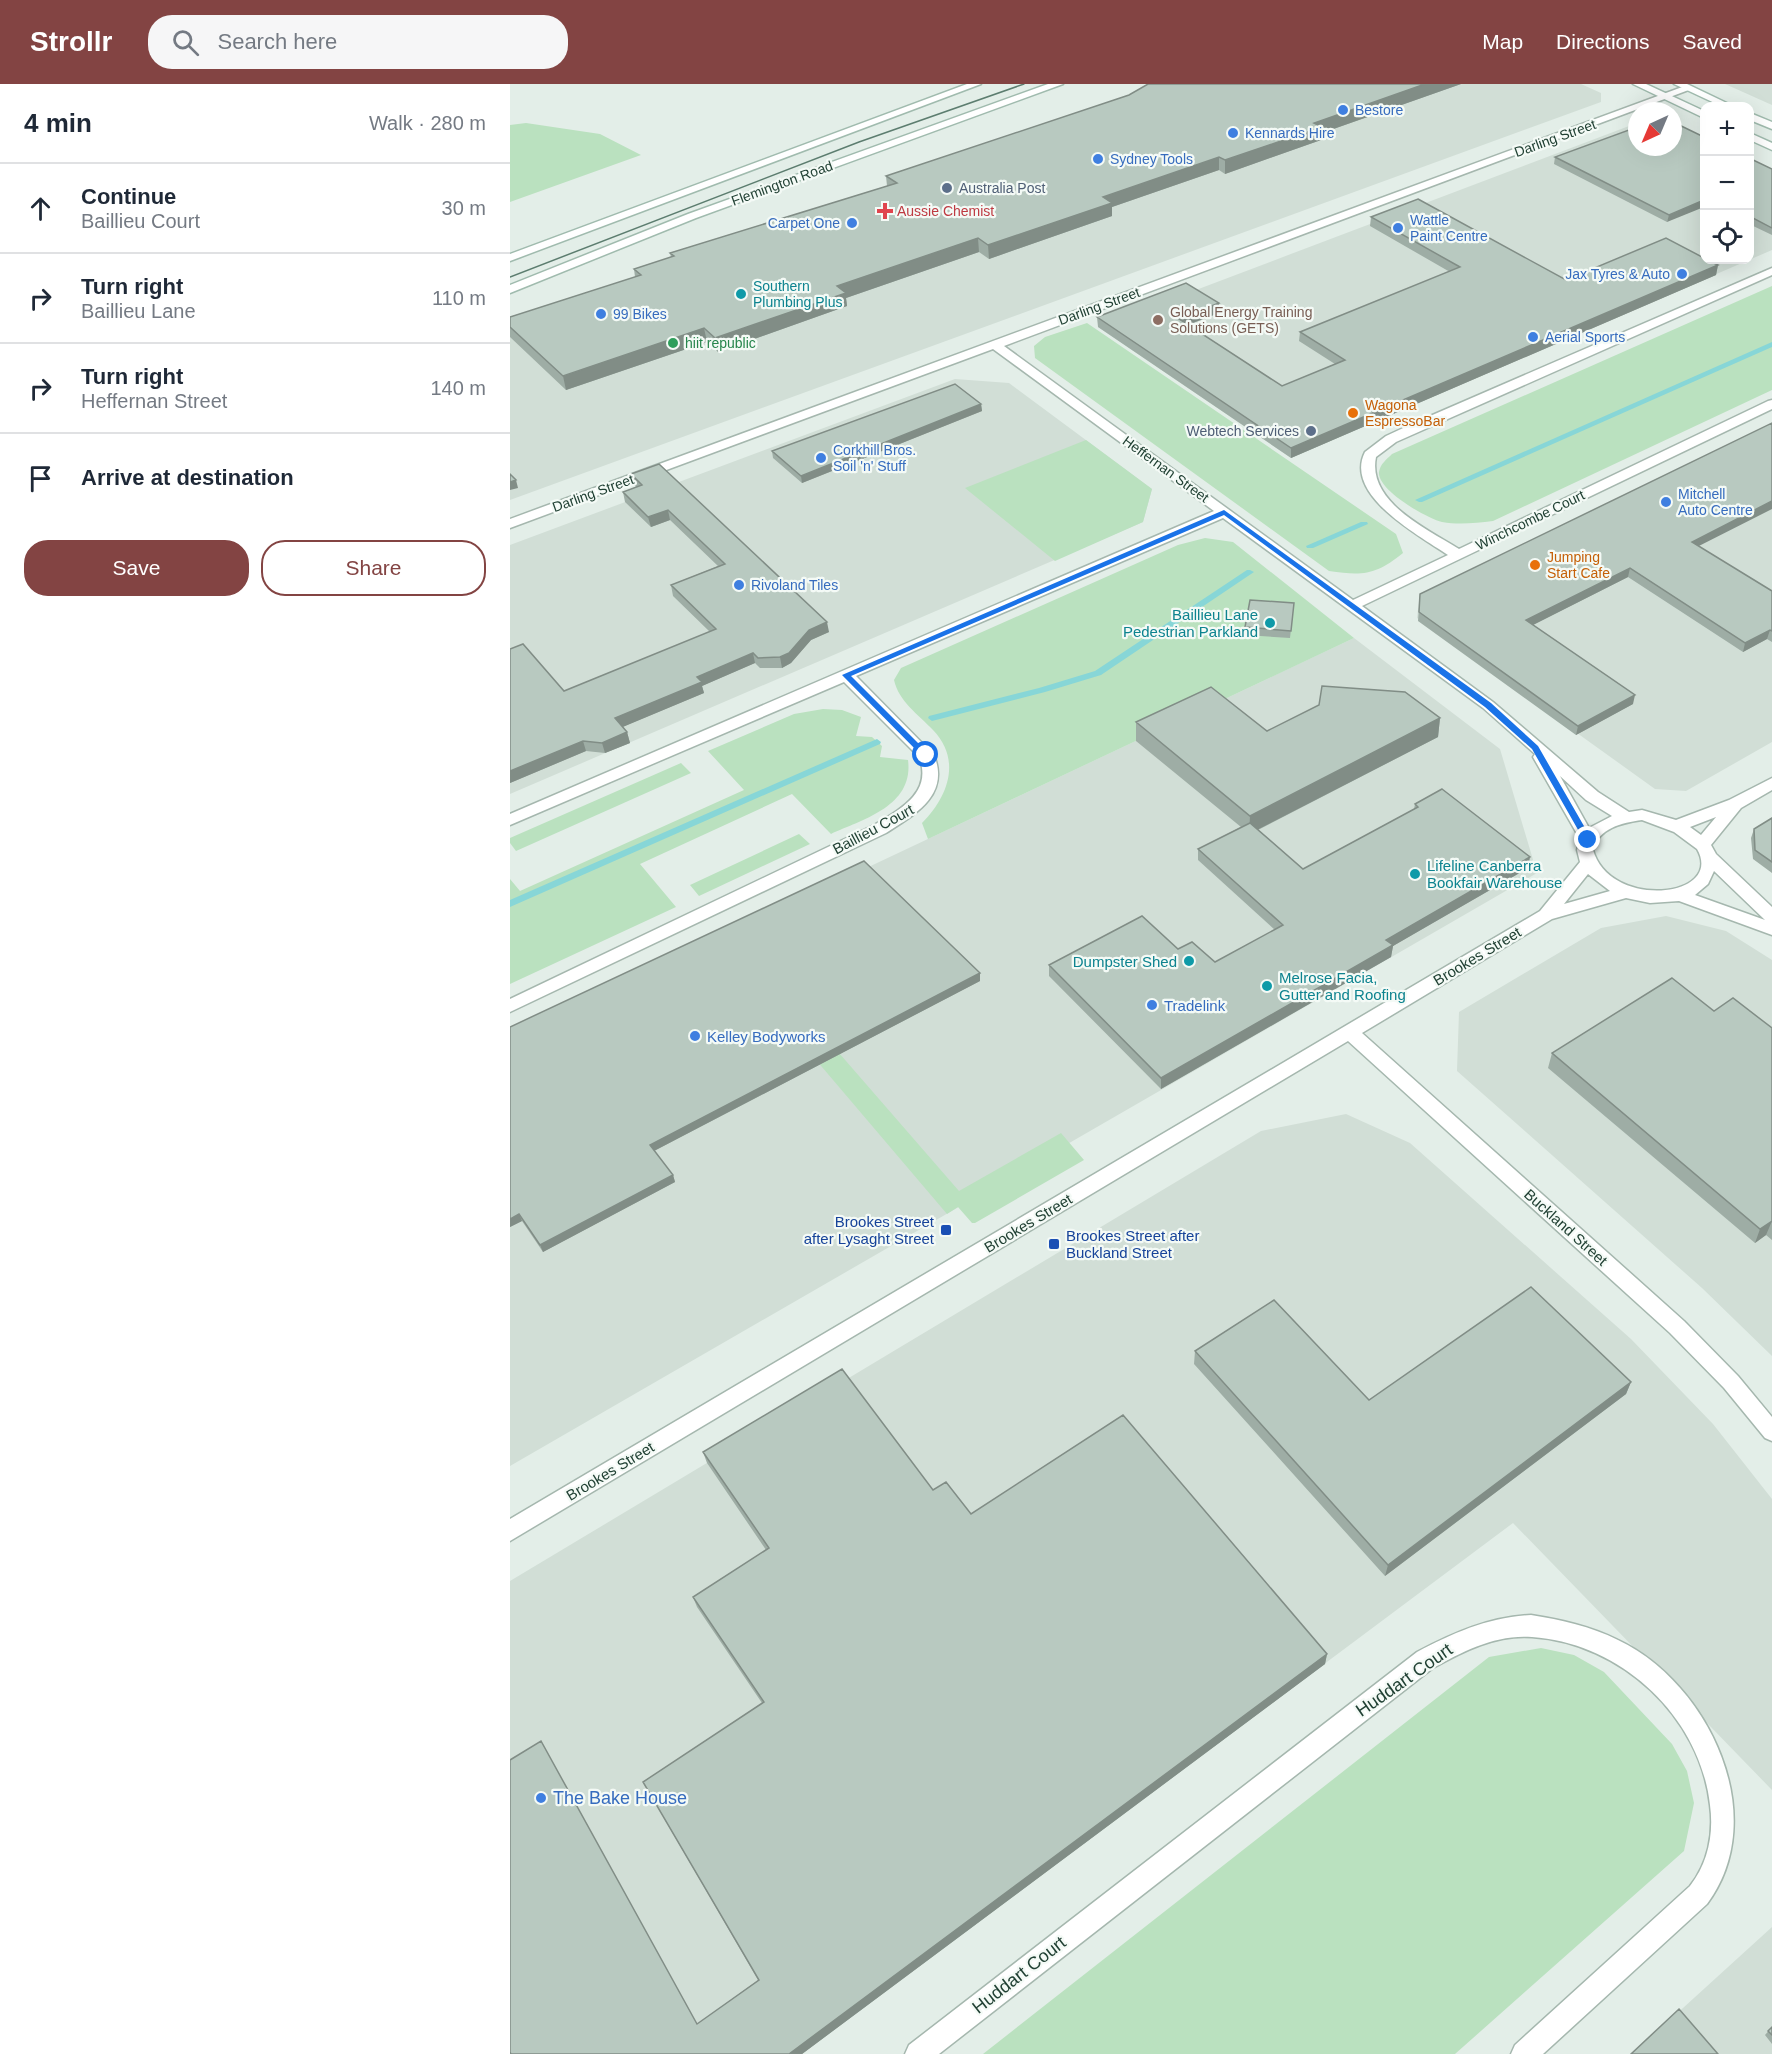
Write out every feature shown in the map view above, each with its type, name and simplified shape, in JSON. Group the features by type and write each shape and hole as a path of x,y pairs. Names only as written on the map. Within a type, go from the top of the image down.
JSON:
{"street":[{"name":"Flemington Road","path":"510,258 976,84"},
{"name":"Flemington Road","path":"510,289 714,208 1058,84"},
{"path":"1638,84 1700,113"},
{"path":"1684,86 1719,102"},
{"name":"Darling Street","path":"510,524 1666,97 1684,86"},
{"path":"1754,118 1772,126"},
{"path":"1754,138 1772,147"},
{"name":"Winchcombe Court","path":"1772,271 1391,439 1370,455 1368,474 1378,496 1405,519 1458,555 1772,404"},
{"name":"Heffernan Street","path":"995,345 1488,705 1592,796 1624,816"},
{"path":"510,820 1224,512"},
{"path":"1352,606 1458,555"},
{"name":"Baillieu Court","path":"510,1006 880,829 919,804 929,786 931,765 926,755 846,675"},
{"name":"Heffernan Street","path":"1535,748 1588,840"},
{"path":"1678,825 1735,804 1772,783"},
{"path":"1735,804 1704,850 1708,867 1703,879 1693,888 1678,895 1662,897 1626,892 1597,874 1589,862 1588,840 1595,829 1608,821 1624,816 1642,816 1678,825 1704,850 1772,916"},
{"name":"Brookes Street","path":"1546,915 1589,862"},
{"name":"Brookes Street","path":"510,1530 1546,915 1626,892"},
{"path":"1678,895 1772,929"},
{"name":"Buckland Street","path":"1350,1032 1677,1327 1731,1382 1772,1432"},
{"name":"Huddart Court","path":"918,2054 1425,1660 1461,1639 1495,1629 1532,1626 1566,1630 1599,1642 1638,1663 1672,1694 1698,1728 1714,1767 1722,1798 1724,1829 1717,1866 1687,1910 1524,2054"}],"shaded area":[{"path":"1171,84 1581,84 1601,93 1601,102 510,500 510,329 1001,143"},
{"path":"1725,84 1772,84 1772,105 1734,88"},
{"path":"1628,126 1628,156 1682,156 1682,145 1700,144 1700,264 1740,264 1291,458 1098,327"},
{"path":"1754,168 1772,176 1772,250 1754,258"},
{"path":"955,379 1009,383 1152,489 1143,522 510,794 510,545"},
{"path":"1772,431 1772,742 1686,791 1655,789 1417,618 1419,601"},
{"path":"1354,638 1500,749 1537,873 510,1466 510,1036"},
{"path":"1666,916 1726,931 1772,960 1772,1356 1702,1288 1457,1071 1459,1012 1601,928"},
{"path":"1346,1114 1410,1143 1631,1339 1713,1424 1772,1499 1772,1790 1513,1523 802,2054 514,2054 510,2046 510,1581 1261,1131"},
{"path":"1772,1927 1772,2054 1634,2054 1672,2018"}],"green space":[{"path":"526,123 600,134 641,155 510,202 510,125"},
{"path":"1772,286 1772,390 1493,521 1442,522 1404,502 1394,495 1380,479 1381,467 1392,454"},
{"path":"1087,323 1396,534 1403,553 1385,566 1369,572 1329,571 1035,358 1034,346 1045,337"},
{"path":"1086,440 1152,489 1143,522 1055,561 965,488"},
{"path":"1205,538 1233,542 1354,638 928,839 922,823 939,802 945,790 949,766 942,742 896,688 894,680 901,668 1178,545"},
{"path":"823,709 842,710 861,717 856,736 872,737 882,746 880,757 908,760 908,776 895,800 871,816 831,834 792,794 640,864 676,907 510,984 510,879 520,891 744,790 708,751 794,714"},
{"path":"681,763 691,773 516,851 510,843 510,838"},
{"path":"799,834 810,844 699,896 690,885"},
{"path":"733,931 959,1191 1061,1133 1084,1160 975,1223 972,1223 958,1207 947,1214 714,940"},
{"path":"1541,1648 1574,1655 1604,1672 1672,1744 1687,1771 1694,1803 1684,1851 1455,2054 983,2054 1489,1657"}],"building":[{"path":"1148,84 1425,84 1314,123 1322,127 1225,160 1219,157 1103,197 1112,203 988,245 978,238 837,286 846,293 715,338 704,328 563,376 510,327 510,317 641,275 634,269 674,256 670,253 897,183 886,176 1129,95"},
{"path":"1682,126 1700,135 1700,202 1669,215 1555,157 1628,130 1628,156 1682,156"},
{"path":"1754,160 1772,169 1772,228 1754,219"},
{"path":"1418,199 1566,280 1666,238 1700,256 1700,264 1718,265 1291,448 1097,317 1186,283 1219,303 1179,319 1282,386 1345,360 1300,332 1460,267 1371,217"},
{"path":"955,384 981,404 801,476 772,451"},
{"path":"1772,423 1772,501 1692,542 1772,591 1772,631 1745,643 1630,568 1526,620 1635,695 1578,726 1419,612 1420,594"},
{"path":"659,464 827,622 809,630 789,653 780,657 758,658 753,653 697,677 702,682 615,718 627,732 602,743 583,741 510,771 510,649 523,644 564,691 716,629 671,585 725,564 668,510 648,517 623,492 642,485 631,474"},
{"path":"510,474 516,480 510,482"},
{"name":"Baillieu Lane Pedestrian Parkland","path":"1250,600 1294,603 1291,631 1245,627"},
{"path":"1322,686 1405,692 1440,718 1250,816 1136,722 1211,687 1267,731 1319,705"},
{"path":"1442,789 1530,857 1386,940 1393,945 1161,1078 1049,965 1142,916 1178,949 1192,942 1215,962 1283,925 1198,849 1250,823 1303,869 1418,807 1415,804"},
{"path":"1772,818 1772,862 1755,850 1754,829"},
{"path":"864,861 980,973 650,1145 673,1175 540,1245 519,1214 510,1219 510,1027"},
{"path":"1672,978 1714,1011 1733,998 1772,1028 1772,1221 1760,1229 1552,1053"},
{"path":"1531,1287 1631,1382 1388,1565 1195,1351 1274,1300 1369,1400"},
{"path":"842,1369 933,1490 946,1482 971,1514 1123,1415 1327,1654 789,2054 511,2054 510,1760 541,1741 697,2024 759,1980 643,1782 764,1702 693,1597 769,1548 703,1452"},
{"path":"1679,2009 1718,2054 1631,2054"}],"waterway":[{"path":"1419,500 1772,344"},
{"path":"1310,546 1364,524"},
{"path":"932,718 1098,673 1250,572"},
{"path":"510,904 877,742"}],"tram line":[{"path":"510,277 859,142 1024,84"}],"place":[{"name":"Bestore","path":"1343,110"},
{"name":"Kennards Hire","path":"1233,133"},
{"name":"Sydney Tools","path":"1098,159"},
{"name":"Australia Post","path":"947,188"},
{"name":"Aussie Chemist","path":"885,211"},
{"name":"Carpet One","path":"852,223"},
{"name":"Wattle Paint Centre","path":"1398,228"},
{"name":"Jax Tyres & Auto","path":"1682,274"},
{"name":"Southern Plumbing Plus","path":"741,294"},
{"name":"99 Bikes","path":"601,314"},
{"name":"Global Energy Training Solutions (GETS)","path":"1158,320"},
{"name":"Aerial Sports","path":"1533,337"},
{"name":"hiit republic","path":"673,343"},
{"name":"Wagona EspressoBar","path":"1353,413"},
{"name":"Webtech Services","path":"1311,431"},
{"name":"Corkhill Bros. Soil 'n' Stuff","path":"821,458"},
{"name":"Mitchell Auto Centre","path":"1666,502"},
{"name":"Jumping Start Cafe","path":"1535,565"},
{"name":"Rivoland Tiles","path":"739,585"},
{"name":"Baillieu Lane Pedestrian Parkland","path":"1270,623"},
{"name":"Lifeline Canberra Bookfair Warehouse","path":"1415,874"},
{"name":"Dumpster Shed","path":"1189,961"},
{"name":"Melrose Facia, Gutter and Roofing","path":"1267,986"},
{"name":"Tradelink","path":"1152,1005"},
{"name":"Kelley Bodyworks","path":"695,1036"},
{"name":"Brookes Street after Lysaght Street","path":"946,1230"},
{"name":"Brookes Street after Buckland Street","path":"1054,1244"},
{"name":"The Bake House","path":"541,1798"}],"route":[{"path":"926,755 846,675 1224,512 1488,705 1535,748 1588,840"}]}
